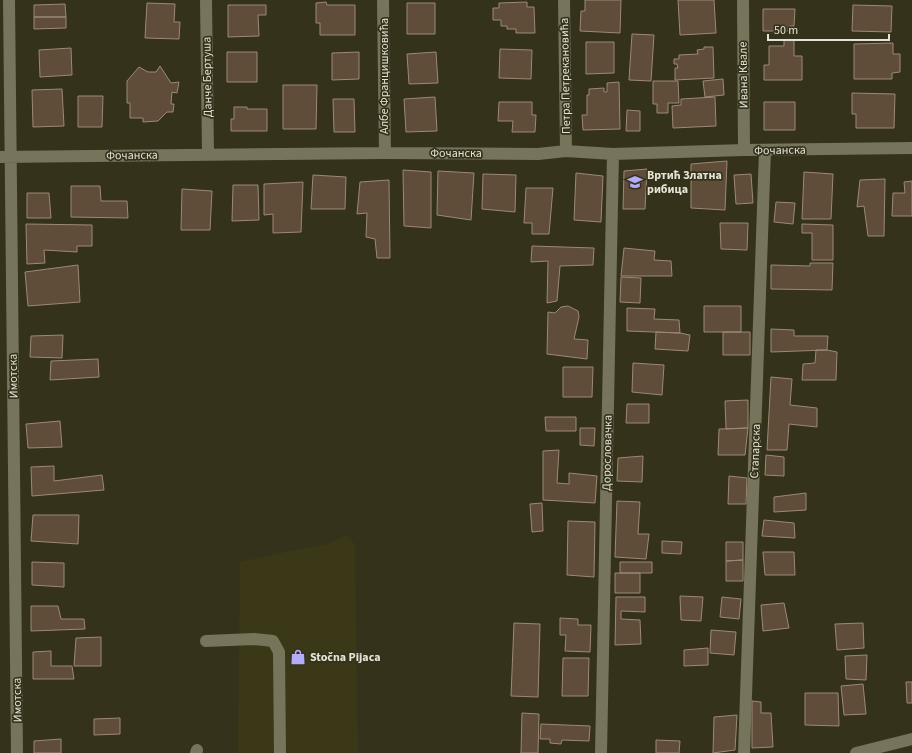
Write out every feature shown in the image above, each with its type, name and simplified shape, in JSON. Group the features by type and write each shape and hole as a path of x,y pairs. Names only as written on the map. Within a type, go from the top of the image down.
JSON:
{"street":[{"name":"Имотска","path":"9,0 5,157 17,753"},
{"name":"Данче Бертуша","path":"206,0 208,154"},
{"name":"Албе Францишковића","path":"384,0 385,153"},
{"name":"Петра Петрекановића","path":"564,0 566,151"},
{"name":"Ивана Квале","path":"743,0 744,150"},
{"name":"Фочанска","path":"5,157 385,153 538,154 566,151 613,154 744,150 912,148"},
{"name":"Стапарска","path":"744,753 765,150"},
{"name":"Дорословачка","path":"601,753 613,154"},
{"path":"206,641 254,639 273,640 279,652 280,753"},
{"path":"856,753 912,739"}],"shaded area":[{"name":"Stočna Pijaca","path":"346,535 355,544 358,753 238,753 240,562 329,544"}],"building":[{"path":"585,0 621,0 620,33 580,31 581,11 585,11"},
{"path":"678,0 714,0 716,33 680,35"},
{"path":"326,2 327,5 355,5 355,35 320,35 320,23 316,23 316,3"},
{"path":"527,2 527,7 534,7 535,33 516,33 516,29 507,29 507,26 501,26 501,20 493,20 493,8 499,8 499,3"},
{"path":"147,3 175,4 174,22 180,22 179,39 145,38"},
{"path":"407,3 435,3 435,34 407,34"},
{"path":"65,4 66,17 34,17 34,5"},
{"path":"228,5 266,5 266,15 258,15 259,36 228,37"},
{"path":"853,5 892,6 891,32 852,31"},
{"path":"763,9 795,9 794,26 790,26 790,31 763,31"},
{"path":"34,17 66,17 66,28 34,29"},
{"path":"632,34 654,35 651,81 629,80"},
{"path":"784,40 794,40 794,56 802,56 802,80 764,80 764,65 769,65 769,46 784,46"},
{"path":"586,42 614,42 614,73 586,74"},
{"path":"893,43 893,54 900,54 900,72 892,73 892,79 854,79 854,44"},
{"path":"704,47 713,47 714,78 675,80 675,68 678,68 677,64 674,64 674,59 679,59 679,55 698,54 697,50 704,49"},
{"path":"71,48 72,75 40,77 39,50"},
{"path":"500,49 532,50 531,79 499,78"},
{"path":"227,52 257,52 257,82 227,82"},
{"path":"359,52 359,79 332,80 332,53"},
{"path":"436,52 438,83 409,84 407,54"},
{"path":"160,66 171,83 179,82 177,93 172,92 171,104 174,104 173,112 167,112 158,121 143,122 143,118 130,118 130,103 127,103 127,81 139,67 148,72 156,72"},
{"path":"723,79 724,95 705,97 703,81"},
{"path":"653,81 678,81 679,103 668,103 668,113 657,113 657,104 653,104"},
{"path":"619,82 620,129 583,130 582,115 587,115 587,95 589,95 589,89 604,88 604,92 607,92 607,83"},
{"path":"283,85 317,85 316,129 283,129"},
{"path":"62,89 64,126 33,127 32,90"},
{"path":"852,93 895,94 894,128 856,128 856,114 852,114"},
{"path":"78,96 103,96 102,127 78,127"},
{"path":"435,97 437,131 406,132 404,99"},
{"path":"715,97 716,126 673,128 672,106 681,105 681,99"},
{"path":"333,99 354,99 355,132 334,132"},
{"path":"499,102 532,102 532,115 536,115 535,132 512,132 513,121 498,121"},
{"path":"764,102 795,102 795,130 764,130"},
{"path":"234,107 247,107 247,109 267,109 267,131 231,131 231,119 234,119"},
{"path":"627,110 640,111 640,131 626,131"},
{"path":"727,161 725,210 691,208 691,164"},
{"path":"647,169 645,209 623,209 624,171"},
{"path":"403,170 431,172 431,228 404,226"},
{"path":"438,171 474,173 471,220 437,215"},
{"path":"804,172 833,174 831,219 802,219"},
{"path":"576,173 603,176 601,222 574,220"},
{"path":"483,174 516,175 515,212 482,209"},
{"path":"751,174 753,203 736,204 734,175"},
{"path":"313,175 346,177 345,209 311,209"},
{"path":"885,179 884,236 868,236 864,206 857,207 860,180"},
{"path":"389,180 390,258 377,258 375,239 366,237 367,213 357,214 360,182"},
{"path":"912,181 912,216 892,216 893,193 905,193 904,182"},
{"path":"303,182 301,232 273,233 273,214 264,215 264,184"},
{"path":"233,185 258,185 259,220 232,221"},
{"path":"71,186 100,186 101,201 127,201 128,218 71,217"},
{"path":"526,188 553,188 549,234 532,234 532,223 524,223"},
{"path":"182,189 212,191 210,230 181,230"},
{"path":"27,193 49,193 51,218 27,218"},
{"path":"776,202 795,203 793,224 774,222"},
{"path":"720,223 748,223 747,250 721,249"},
{"path":"26,224 92,225 92,246 77,246 77,252 44,250 45,263 27,264"},
{"path":"802,224 833,225 833,260 812,260 812,233 802,233"},
{"path":"532,246 594,248 593,265 560,266 557,301 547,303 548,261 531,262"},
{"path":"624,248 655,251 654,260 671,261 672,276 621,276"},
{"path":"810,263 833,263 832,290 771,289 771,265 810,266"},
{"path":"78,265 80,302 28,306 25,272"},
{"path":"621,277 641,278 640,303 620,302"},
{"path":"568,306 578,311 579,317 574,339 588,340 587,359 547,354 548,312 555,313 561,307"},
{"path":"704,306 741,306 741,332 704,332"},
{"path":"627,308 655,309 654,319 679,320 680,333 627,331"},
{"path":"771,329 794,330 794,336 828,336 827,350 771,352"},
{"path":"656,332 690,335 688,351 655,349"},
{"path":"723,332 750,332 750,355 723,355"},
{"path":"63,335 62,358 30,357 31,336"},
{"path":"816,350 837,352 836,380 802,380 803,364 815,363"},
{"path":"98,359 99,377 50,380 51,361"},
{"path":"633,363 664,365 662,395 632,392"},
{"path":"563,367 593,367 592,397 563,397"},
{"path":"771,377 792,379 790,405 817,408 817,427 789,424 787,450 767,450"},
{"path":"748,400 748,428 726,429 725,401"},
{"path":"627,404 649,404 649,423 626,423"},
{"path":"545,417 576,417 576,431 546,431"},
{"path":"60,421 62,447 28,448 26,424"},
{"path":"580,428 595,428 594,446 580,445"},
{"path":"748,428 745,455 718,455 719,429"},
{"path":"559,450 557,483 569,484 569,473 597,476 595,503 543,500 543,451"},
{"path":"766,455 784,457 784,476 765,475"},
{"path":"643,456 642,482 617,481 618,458"},
{"path":"54,466 54,481 102,475 104,490 32,496 31,467"},
{"path":"729,476 747,478 746,504 728,504"},
{"path":"806,493 806,510 774,512 774,497"},
{"path":"617,501 640,502 638,534 649,534 646,559 615,557"},
{"path":"542,503 543,531 532,532 530,504"},
{"path":"33,515 79,515 78,544 31,541"},
{"path":"764,520 794,523 795,538 762,536"},
{"path":"568,521 595,522 594,577 567,575"},
{"path":"662,541 682,542 681,554 662,553"},
{"path":"726,542 743,542 743,560 726,561"},
{"path":"763,552 794,552 795,575 765,575"},
{"path":"743,560 743,581 726,581 726,561"},
{"path":"32,562 64,563 64,587 32,585"},
{"path":"620,562 652,562 652,573 620,573"},
{"path":"615,573 640,573 640,593 615,593"},
{"path":"680,596 703,597 701,621 681,620"},
{"path":"616,597 645,597 645,612 621,611 621,619 640,620 641,644 615,645"},
{"path":"722,597 741,599 739,619 720,617"},
{"path":"784,603 789,628 763,631 761,605"},
{"path":"31,606 58,606 61,619 84,619 85,629 31,631"},
{"path":"560,618 578,619 578,625 591,625 590,652 565,651 566,635 560,635"},
{"path":"514,623 540,624 538,697 511,696"},
{"path":"863,623 864,648 837,650 835,624"},
{"path":"711,630 736,632 734,655 710,653"},
{"path":"101,637 101,666 74,666 76,638"},
{"path":"708,648 708,665 684,666 684,650"},
{"path":"51,651 51,666 72,666 74,679 33,679 33,652"},
{"path":"867,655 866,680 846,679 845,656"},
{"path":"563,658 589,658 588,696 562,696"},
{"path":"906,682 912,682 912,703 907,703"},
{"path":"863,684 866,714 844,715 841,686"},
{"path":"805,693 838,693 839,726 805,725"},
{"path":"752,701 761,702 761,713 771,713 773,747 752,748"},
{"path":"522,713 539,714 538,753 521,753"},
{"path":"737,715 735,750 713,753 714,717"},
{"path":"120,718 120,734 94,735 94,719"},
{"path":"541,724 590,726 589,741 562,740 561,744 550,743 550,739 540,739"},
{"path":"61,739 61,753 34,753 34,741"},
{"path":"656,740 680,741 679,753 656,753"}],"place":[{"name":"Вртић Златна рибица","path":"635,182"},
{"name":"Stočna Pijaca","path":"298,657"}]}
